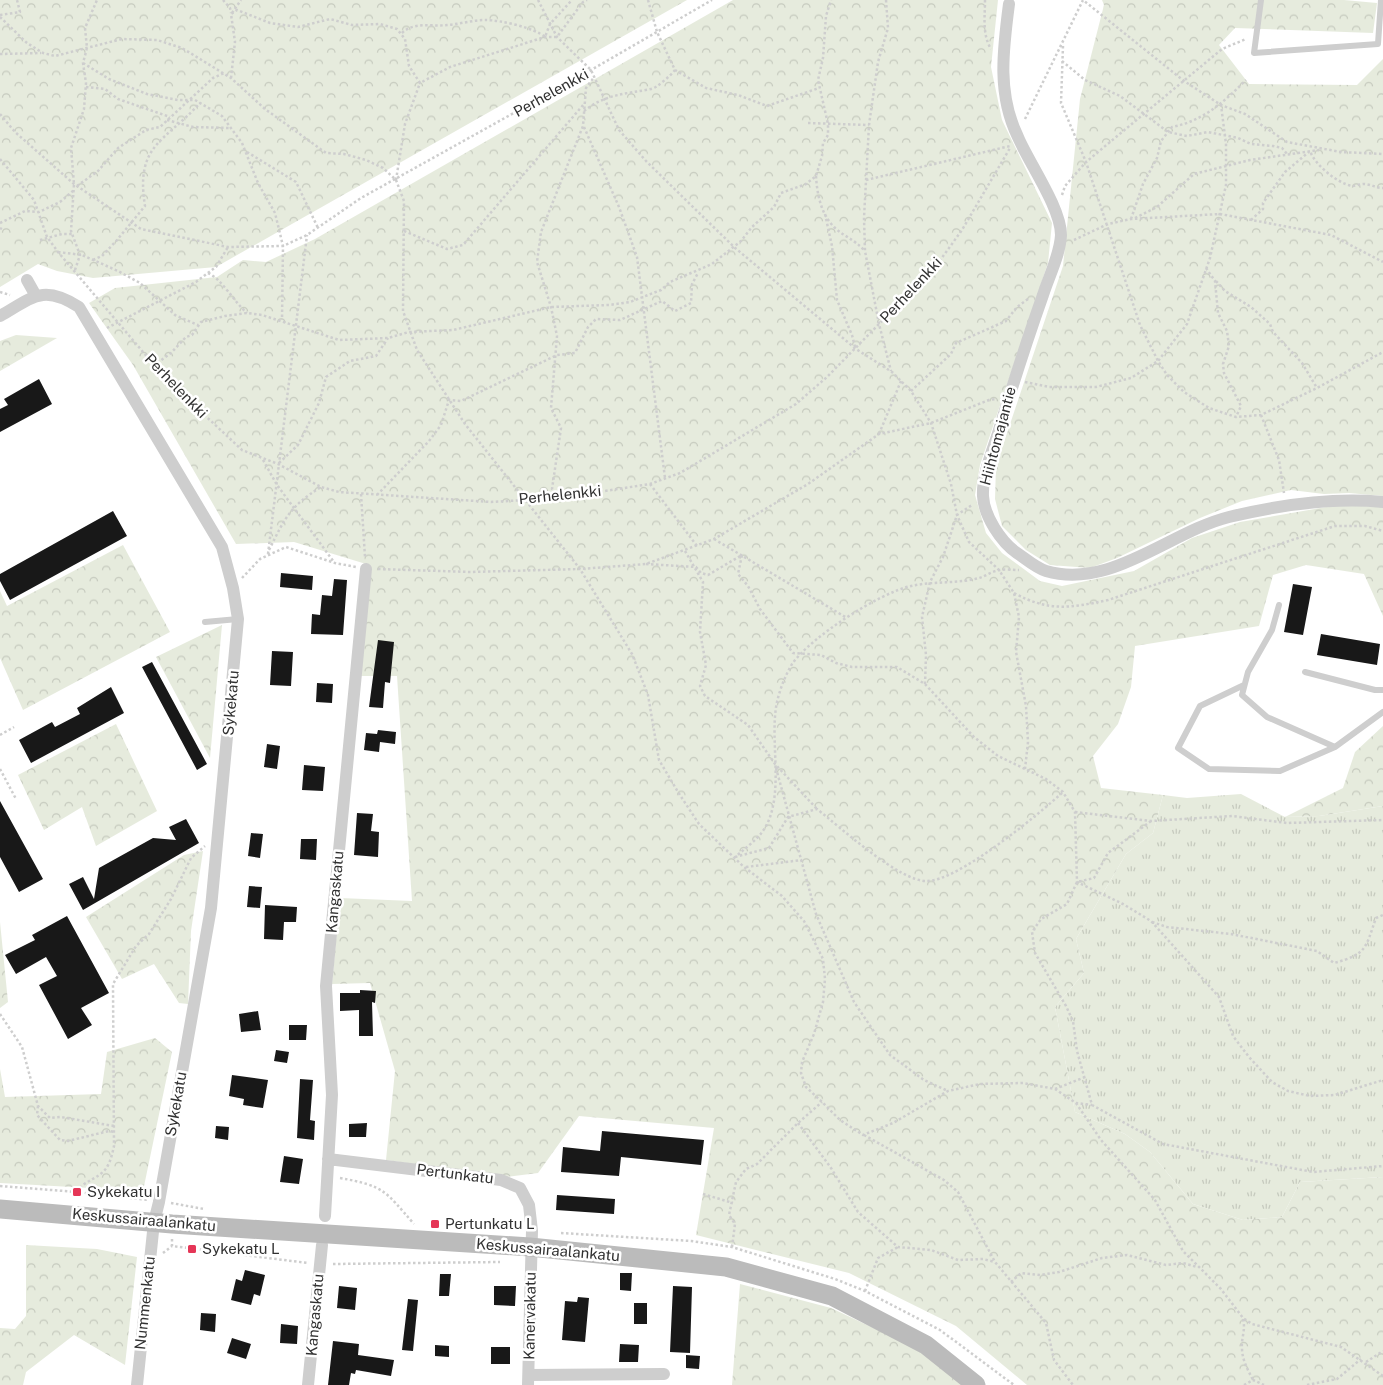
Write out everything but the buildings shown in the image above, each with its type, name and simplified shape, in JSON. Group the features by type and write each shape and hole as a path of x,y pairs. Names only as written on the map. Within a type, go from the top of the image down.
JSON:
{"street":[{"name":"Hiihtomajantie","path":"1009,4 1002,62 1005,102 1014,141 1056,213 1060,224 1059,247 1013,380 988,466 983,496 996,531 1010,548 1043,570 1068,576 1109,569 1140,557 1199,527 1229,517 1286,506 1349,499 1383,502"},
{"path":"27,280 36,296"},
{"name":"Sykekatu","path":"0,316 36,296 52,294 64,297 79,307 88,319 222,547 233,588 238,619 211,908 154,1222"},
{"name":"Kangaskatu","path":"324,1216 332,1095 326,986 366,569"},
{"name":"Pertunkatu","path":"328,1159 501,1180 520,1188 529,1205 532,1231 530,1246"},
{"name":"Keskussairaalankatu","path":"0,1209 154,1222 530,1246 726,1267 832,1296 926,1345 976,1385"},
{"name":"Nummenkatu","path":"137,1385 154,1222"},
{"name":"Kangaskatu","path":"308,1385 322,1245"},
{"name":"Kanervakatu","path":"529,1380 530,1246"},
{"path":"529,1380 664,1374"}],"lane":[{"path":"1261,0 1254,53 1378,44 1381,0"},
{"path":"1279,605 1272,630 1248,672 1242,695 1267,717 1335,747"},
{"path":"205,622 238,619"},
{"path":"1305,672 1375,690 1383,690"},
{"path":"1244,685 1200,706 1178,748 1209,770 1280,771 1335,747 1383,712"}],"path":[{"path":"0,16 20,12 17,0"},
{"path":"74,270 80,255 72,234 74,184 71,148 84,109 86,87 83,63 87,48 85,28 97,0"},
{"path":"223,0 230,8 235,42 231,78"},
{"path":"231,14 241,0"},
{"path":"538,0 557,37 591,70 619,130 641,155 734,248 856,349 892,372 910,391 932,424 951,484 957,515 969,542 998,570 1014,592 1033,603 1051,608 1072,608 1108,600 1335,526 1365,526 1383,532"},
{"path":"545,37 550,24 572,0"},
{"path":"557,37 583,2 587,0"},
{"path":"648,0 656,32 676,70 706,88 738,95 767,106 819,88"},
{"name":"Perhelenkki","path":"0,114 15,132 74,184 141,229 228,247 283,246 307,235 361,198 591,70 712,0"},
{"path":"831,0 826,16 819,88 828,124 828,135 823,143 822,156 816,176 821,207 825,214 835,228 855,240 865,251"},
{"path":"886,0 888,28 878,62 869,126 864,218 865,251 879,324 892,372"},
{"path":"986,0 984,28 987,42 1002,62"},
{"name":"Perhelenkki","path":"0,159 34,200 47,237 58,252 166,379 242,450 278,464 321,487 338,492 491,502 560,498 650,484 680,473 796,404 856,349 936,266 962,230 1014,141 1084,0 1184,81"},
{"path":"231,14 237,10 270,23 298,27 330,19 352,25 380,24 402,33 405,39 409,66 420,83"},
{"path":"0,16 27,43 43,53"},
{"path":"402,33 411,27 423,25 447,25 488,20 538,30 545,37"},
{"path":"1056,213 1065,186 1086,162 1222,49 1257,34"},
{"path":"396,180 405,124 420,83 450,67 545,37 557,37"},
{"path":"0,54 43,53 55,56 122,39 157,40 182,48 224,73 265,109 326,153 344,154 366,160 383,168 396,180 404,201 403,311 417,350 466,424 580,569 632,654 648,695 659,760 699,824 744,867 782,896 804,921 823,959 825,979 823,1002 814,1034 802,1062 801,1073 806,1087 840,1120 944,1180 958,1192 995,1262 1046,1323 1054,1360 1073,1385"},
{"path":"1063,45 1061,103 1086,162 1140,325 1167,375 1184,392 1209,408 1236,417 1261,415 1317,388 1383,352"},
{"path":"1062,61 1085,80 1120,96 1168,132 1187,136 1208,132 1225,137 1238,138 1251,144 1282,148 1288,154"},
{"path":"83,63 109,79 147,94 190,100 222,116 246,152 258,183 275,212 283,246 282,320"},
{"path":"584,112 604,99 616,94 652,89 676,70"},
{"path":"77,186 98,172 118,148 146,130 160,127 213,78 224,73"},
{"path":"560,498 552,489 561,428 551,408 558,336 537,262 541,232 583,126 586,88 594,77"},
{"path":"1131,219 1143,184 1157,158 1161,141 1172,127 1187,124 1221,105 1246,80"},
{"path":"1184,81 1221,105 1245,114 1287,142 1322,149 1383,154"},
{"path":"86,87 104,89 118,99 180,124 193,127 231,128"},
{"path":"404,231 446,249 463,245 585,103"},
{"path":"93,260 102,256 145,206 143,192 145,163 148,154 158,142 180,124 185,116 200,104"},
{"path":"1013,380 1048,387 1096,387 1131,378 1158,361 1187,324 1206,268 1226,185 1225,137 1221,105"},
{"path":"808,123 869,126"},
{"path":"583,126 619,207 637,257 666,478"},
{"path":"866,180 1014,141"},
{"path":"1131,219 1157,208 1194,174 1250,160 1322,149"},
{"path":"1310,151 1314,161 1336,178 1352,186 1366,184 1373,188 1383,188"},
{"path":"1251,220 1263,209 1263,203 1285,172 1310,151"},
{"path":"246,152 296,182 318,228"},
{"path":"152,362 160,361 171,353 186,337 192,335 198,325 225,316 247,313 282,320 339,340 388,338 409,332 453,330 551,307 609,305 630,302 661,290 670,282 698,272 734,248 752,227 774,207 781,193 806,184 816,176"},
{"path":"0,223 25,211 39,212 60,202 74,190"},
{"path":"825,214 832,246 837,300 856,349"},
{"path":"1059,247 1108,224 1131,219 1220,214 1331,235 1383,262"},
{"path":"40,240 47,237 72,234"},
{"path":"268,554 307,235"},
{"path":"118,323 158,300 196,282 216,267 228,247"},
{"path":"58,252 80,255 140,283 175,315 198,325"},
{"path":"1206,268 1215,281 1218,313 1227,331 1229,346 1223,364 1224,373 1241,406 1236,417"},
{"path":"449,400 461,401 557,355 575,353 588,327 596,319 620,320 662,301 675,311 691,303 692,284 698,272"},
{"path":"208,273 217,276 229,295 247,313"},
{"path":"1210,274 1224,292 1251,307 1270,324 1273,332 1302,363 1317,388"},
{"path":"910,391 951,354 956,343 1006,321 1017,307 1033,293"},
{"path":"278,464 298,445 319,403 326,378 350,361 376,356 388,338"},
{"path":"879,434 901,381"},
{"path":"646,564 714,539 808,484 879,434 932,424 989,400 1008,399"},
{"path":"377,495 429,441 440,425 449,400"},
{"path":"1261,415 1279,460 1286,506"},
{"path":"262,459 276,483 335,563"},
{"path":"650,484 697,546"},
{"path":"233,588 268,554 282,524 298,501 321,487"},
{"path":"361,494 366,569"},
{"path":"925,684 926,655 922,617 930,582 943,557 957,515"},
{"path":"714,539 847,618"},
{"path":"268,554 286,547 335,563 366,569 470,572 580,569 646,564 694,567 700,573 708,575 720,566 742,555"},
{"path":"685,551 703,582 700,632 706,664 700,686 705,696 748,726 775,764 817,809 896,870 926,882 952,875 1046,807 1063,792"},
{"path":"742,555 738,574 748,586 760,609 793,652 821,654 836,663 852,667 896,667 925,684 974,737 998,756 1046,779 1063,792 1076,812 1078,882 1067,904 1041,919 1032,932 1035,953 1073,1021 1077,1052 1092,1105"},
{"path":"734,858 758,838 768,822 775,798 774,741 776,705 781,686 792,665 802,652 847,618 878,598 908,586 978,578 998,570 1043,570"},
{"path":"1014,592 1019,617 1016,652 1026,706 1028,742 1025,769"},
{"path":"0,736 14,727"},
{"path":"775,764 816,914 854,1002 890,1055 924,1080 948,1091"},
{"path":"0,769 16,799"},
{"path":"734,858 770,848 788,817 817,809"},
{"path":"1076,812 1151,821 1232,816 1287,823 1383,820"},
{"path":"1078,882 1094,878 1108,853 1151,821"},
{"path":"77,1192 82,1185 103,1172 110,1162 114,1132 113,984 136,946 149,934 171,899 191,858 209,842 208,852"},
{"path":"744,867 802,860"},
{"path":"1078,882 1123,904 1151,921 1167,927 1231,934 1318,952 1334,963 1356,957 1366,946 1376,918 1383,915"},
{"path":"1151,921 1189,966 1219,997 1233,1036 1248,1057 1272,1082 1288,1091 1310,1096 1335,1095 1383,1080"},
{"path":"0,1014 22,1047 38,1106 37,1115 60,1140 68,1141 109,1130 114,1132"},
{"path":"1055,1089 1085,1076"},
{"path":"863,1135 893,1123 948,1091 980,1084 1023,1083 1055,1089 1076,1103 1101,1140 1155,1200 1183,1251 1221,1289 1242,1318 1245,1326 1242,1348 1244,1362 1253,1380 1264,1385"},
{"path":"732,1247 735,1224 729,1215 736,1182 746,1169 757,1164 798,1122 822,1102"},
{"path":"1076,1103 1092,1105 1163,1144 1313,1172 1383,1166"},
{"path":"38,1106 50,1118 60,1117 114,1126"},
{"path":"798,1122 831,1168 858,1212 898,1247"},
{"path":"327,1176 370,1183 386,1192 414,1224"},
{"path":"145,1199 147,1194"},
{"path":"703,1194 733,1203"},
{"path":"865,1291 878,1258 898,1247 931,1250 958,1260 983,1259 995,1262"},
{"path":"1011,1282 1021,1273 1040,1275 1059,1272 1102,1258 1127,1255 1166,1265 1183,1263 1197,1267"},
{"path":"1242,1318 1252,1324 1341,1346 1366,1362 1383,1376"},
{"path":"1366,1362 1383,1351"},
{"path":"1307,1385 1337,1379 1361,1359"},
{"path":"1244,1385 1253,1380"}],"green space":[{"path":"0,0 687,0 216,267 93,278 57,271 38,264 0,287"},
{"path":"733,0 998,0 991,67 1002,120 1052,223 1048,263 980,465 975,495 986,533 1002,553 1040,581 1062,586 1134,571 1192,538 1240,522 1349,503 1383,507 1383,616 1364,574 1306,565 1273,575 1259,626 1135,646 1131,687 1118,724 1093,756 1101,788 1163,795 1153,833 1126,854 1076,939 1084,973 1055,1007 1075,1112 1125,1134 1150,1152 1193,1204 1243,1220 1282,1217 1300,1182 1383,1177 1383,1385 1027,1385 956,1326 849,1273 696,1235 714,1128 579,1116 538,1173 507,1177 386,1160 395,1071 370,983 332,984 340,898 412,901 397,676 361,676 366,564 294,542 236,544 133,365 89,303 115,288 217,277 243,260 266,262 315,239"},
{"path":"1102,0 1344,0 1377,3 1373,33 1235,28 1219,45 1249,84 1357,85 1383,59 1383,496 1349,493 1324,494 1291,490 1242,501 1200,518 1117,558 1090,568 1050,565 1026,550 1002,526 995,499 996,466 1063,266 1080,99 1104,5"},
{"path":"16,335 57,338 0,371 0,341"},
{"path":"123,545 170,632 23,710 0,658 0,591 7,606"},
{"path":"222,625 210,758 156,657"},
{"path":"116,724 157,811 96,846 82,807 44,830 18,775"},
{"path":"1383,726 1383,806 1319,816 1285,817 1343,788 1355,752"},
{"path":"1241,794 1285,817 1319,816 1383,806 1383,1177 1300,1182 1282,1217 1243,1220 1193,1204 1150,1152 1125,1134 1075,1112 1055,1007 1084,973 1076,939 1126,854 1153,833 1163,795 1187,798"},
{"path":"203,851 191,931 188,1004 179,1003 154,964 122,979 86,917 184,855"},
{"path":"0,922 8,1002 0,1008"},
{"path":"155,1038 172,1052 143,1191 0,1183 0,1069 5,1097 101,1094 107,1052"},
{"path":"26,1245 97,1249 137,1257 125,1365 74,1335 26,1372 23,1385 0,1385 0,1328 15,1329 26,1316"},
{"path":"740,1284 831,1308 918,1349 962,1385 732,1385"}],"place":[{"name":"Sykekatu I","path":"77,1192"},
{"name":"Pertunkatu L","path":"435,1224"},
{"name":"Sykekatu L","path":"192,1249"}]}
